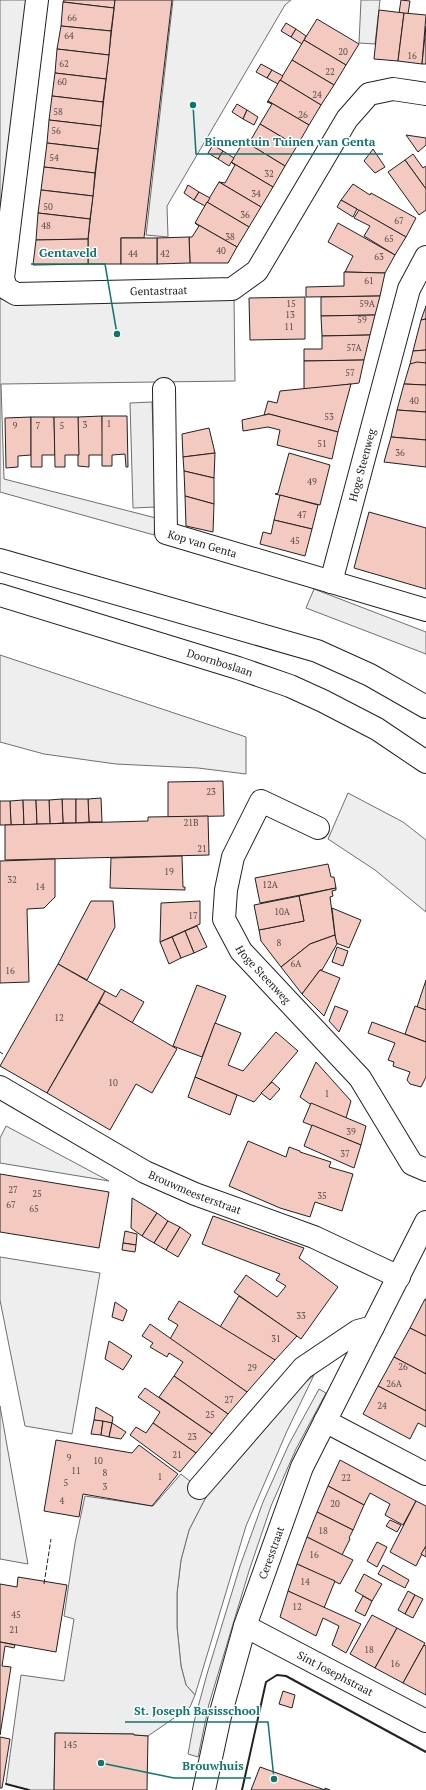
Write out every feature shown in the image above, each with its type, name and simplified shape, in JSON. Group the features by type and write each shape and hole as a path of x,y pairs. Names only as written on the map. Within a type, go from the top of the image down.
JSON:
{"street":[{"name":"Gentastraat","path":"37,0 3,278 6,288 16,294 232,290 257,271 347,118 369,94 393,89 426,94"},
{"name":"Hoge Steenweg","path":"331,582 409,289 426,257"},
{"name":"Kop van Genta","path":"164,389 166,533 331,582"},
{"path":"0,560 317,651 370,675 426,708"},
{"path":"331,582 426,610"},
{"name":"Doornboslaan","path":"0,595 238,668 290,686 377,729 426,762"},
{"name":"Hoge Steenweg","path":"318,828 261,801 233,857 226,890 224,919 241,951 360,1078 412,1164 426,1170"},
{"name":"Brouwmeesterstraat","path":"0,1087 145,1172 195,1194 314,1237 399,1277"},
{"name":"Ceresstraat","path":"204,1790 220,1716 245,1626 302,1467 426,1222"},
{"path":"199,1488 303,1368 358,1331 373,1327"},
{"path":"325,1421 426,1474"},
{"name":"Sint Josephstraat","path":"245,1626 426,1721"}],"shaded area":[{"path":"0,0 28,0 0,240"},
{"path":"173,0 291,0 285,5 167,206 168,237 146,235"},
{"path":"361,0 380,0 375,44 359,43"},
{"path":"234,297 235,381 1,384 4,479 156,518 154,535 0,492 0,299"},
{"path":"152,402 156,507 133,508 130,403"},
{"path":"314,589 426,632 426,654 306,608"},
{"path":"0,655 246,737 246,774 198,768 116,764 44,754 0,742"},
{"path":"348,793 403,822 426,840 426,912 375,870 328,839"},
{"path":"6,1126 109,1181 0,1163 0,1138"},
{"path":"0,1257 100,1273 72,1434 25,1426 0,1300"},
{"path":"314,1375 287,1431 246,1526 195,1695 186,1685 181,1666 177,1627 177,1593 181,1560 189,1530 207,1495 276,1408"},
{"path":"319,1389 326,1393 296,1449 271,1506 249,1571 209,1704 198,1757 188,1754 194,1722 207,1674 240,1566 263,1502 289,1444"},
{"path":"0,1406 28,1564 0,1559"},
{"path":"181,1474 207,1495 189,1530 181,1560 177,1593 177,1627 181,1666 186,1685 195,1695 190,1707 148,1736 133,1734 55,1733 54,1790 29,1790 6,1784 21,1675 64,1681 74,1619 64,1616 75,1543 85,1496 153,1506"}],"building":[{"path":"64,0 115,0 114,8 63,2"},
{"path":"115,0 172,0 144,238 121,238 121,264 88,264 88,239"},
{"path":"401,0 410,1 408,14 399,13"},
{"path":"63,2 114,8 111,31 61,26"},
{"path":"379,10 404,13 398,61 374,59"},
{"path":"404,13 426,15 422,64 398,61"},
{"path":"317,19 359,44 346,65 304,40"},
{"path":"286,23 296,29 291,37 281,31"},
{"path":"61,26 111,31 109,55 57,49"},
{"path":"426,26 426,64 422,64"},
{"path":"296,29 306,36 302,44 291,37"},
{"path":"304,40 346,65 334,85 292,60"},
{"path":"57,49 109,55 106,79 55,73"},
{"path":"292,60 334,85 321,105 280,80"},
{"path":"261,64 272,70 267,78 256,72"},
{"path":"272,70 283,76 278,84 267,78"},
{"path":"55,73 106,79 103,102 52,96"},
{"path":"280,80 321,105 309,125 268,101"},
{"path":"52,96 103,102 101,126 49,120"},
{"path":"268,101 309,125 297,146 260,124 272,104 267,102"},
{"path":"237,104 247,110 243,119 232,112"},
{"path":"247,110 258,117 254,125 243,119"},
{"path":"49,120 101,126 98,149 47,143"},
{"path":"260,124 297,146 285,166 244,141 249,143"},
{"path":"406,135 426,138 426,145 418,152"},
{"path":"244,141 285,166 273,187 231,162"},
{"path":"47,143 98,149 95,173 44,167"},
{"path":"213,145 223,151 218,159 208,153"},
{"path":"373,149 385,167 375,173 364,161"},
{"path":"223,151 234,158 229,166 218,159"},
{"path":"413,154 423,168 426,166 426,189 405,160"},
{"path":"405,160 426,189 426,210 419,215 388,172"},
{"path":"231,162 273,187 261,207 219,182 225,183 235,165"},
{"path":"44,167 95,173 93,196 41,190"},
{"path":"219,182 261,207 249,227 207,202"},
{"path":"353,184 370,195 371,193 416,218 406,237 341,200"},
{"path":"188,185 199,192 194,200 184,193"},
{"path":"41,190 93,196 90,219 38,213"},
{"path":"199,192 210,198 205,206 194,200"},
{"path":"341,200 357,209 353,217 337,207"},
{"path":"207,202 249,227 237,247 195,223"},
{"path":"359,210 406,237 395,255 364,236 370,226 354,218"},
{"path":"38,213 90,219 88,239 36,240"},
{"path":"195,223 237,247 228,263 190,263 189,237 192,237 199,226"},
{"path":"338,223 395,255 385,273 345,272 353,256 328,242"},
{"path":"189,237 190,263 157,264 157,238"},
{"path":"121,238 157,238 157,264 121,264"},
{"path":"88,239 88,264 33,265 36,240"},
{"path":"344,272 385,273 380,296 306,297 306,287 344,286"},
{"path":"380,296 375,315 321,316 321,297"},
{"path":"305,297 305,339 250,340 249,298"},
{"path":"426,306 426,319 421,320 422,317"},
{"path":"375,315 370,335 322,336 321,316"},
{"path":"426,319 426,350 413,351 421,320"},
{"path":"370,335 364,360 304,361 304,349 322,349 322,336"},
{"path":"426,350 426,363 410,364 413,351"},
{"path":"364,360 359,383 304,390 304,361"},
{"path":"417,362 426,363 426,385 404,384 410,364"},
{"path":"351,384 338,432 269,414 264,415 268,401 277,403 280,391"},
{"path":"404,384 426,385 426,412 397,410"},
{"path":"397,410 426,412 426,440 391,437"},
{"path":"269,414 338,432 332,459 277,445 280,430 268,427 243,431 242,420"},
{"path":"102,416 103,455 89,455 89,467 78,466 78,417"},
{"path":"102,416 127,416 128,467 126,467 125,454 112,455 112,466 102,466"},
{"path":"31,417 31,455 18,456 18,467 6,468 5,418"},
{"path":"31,417 54,417 55,455 42,455 42,467 31,467"},
{"path":"54,417 78,417 79,455 65,455 65,467 55,467"},
{"path":"209,428 215,453 183,457 182,434"},
{"path":"391,437 426,440 426,467 384,462"},
{"path":"215,453 214,478 184,471 183,457"},
{"path":"289,453 330,465 320,505 275,494 278,493"},
{"path":"184,471 214,478 214,504 185,496"},
{"path":"280,495 318,505 312,529 274,520"},
{"path":"185,496 214,504 213,532 186,526"},
{"path":"369,512 426,528 426,589 354,568"},
{"path":"274,520 312,529 305,556 260,544 263,532 271,534"},
{"path":"223,781 224,816 168,817 168,782"},
{"path":"101,798 102,822 89,822 88,799"},
{"path":"62,799 76,799 76,823 63,823"},
{"path":"62,799 63,823 50,824 49,800"},
{"path":"76,799 88,799 89,822 76,823"},
{"path":"23,800 24,825 11,825 10,801"},
{"path":"23,800 36,800 37,824 24,825"},
{"path":"36,800 49,800 50,824 37,824"},
{"path":"0,801 10,801 11,825 0,825"},
{"path":"208,816 209,855 5,860 5,825 148,821 148,817"},
{"path":"182,856 183,887 185,887 185,890 110,888 111,858"},
{"path":"55,859 55,897 44,908 27,909 29,982 0,983 0,861"},
{"path":"328,864 331,877 334,877 336,888 260,903 255,878"},
{"path":"336,888 336,890 332,891 333,896 330,897 335,935 310,944 281,967 261,941 259,930 304,921 299,896"},
{"path":"299,896 304,921 259,930 254,905"},
{"path":"91,901 113,901 115,927 87,980 58,964"},
{"path":"200,901 200,924 160,942 161,903"},
{"path":"332,908 361,920 349,948 336,943"},
{"path":"197,926 207,947 194,953 185,931"},
{"path":"185,931 194,953 181,958 172,937"},
{"path":"335,935 337,944 322,970 320,970 302,994 281,967 310,944"},
{"path":"172,937 181,958 169,964 160,942"},
{"path":"337,947 348,951 343,966 332,962"},
{"path":"58,964 105,991 47,1093 0,1066"},
{"path":"320,970 340,978 324,1016 302,994"},
{"path":"426,980 426,1010 417,1007"},
{"path":"197,985 226,996 202,1057 173,1046"},
{"path":"121,989 144,1002 132,1023 99,1003 105,991 116,997"},
{"path":"99,1003 177,1049 152,1093 136,1084 110,1130 47,1093"},
{"path":"335,1006 348,1011 339,1032 329,1021"},
{"path":"415,1006 426,1010 426,1042 405,1034"},
{"path":"372,1022 426,1042 426,1077 421,1087 410,1084 407,1080 410,1072 393,1066 394,1062 388,1060 395,1043 368,1033"},
{"path":"215,1023 241,1033 228,1065 243,1071 276,1032 298,1051 254,1102 195,1077"},
{"path":"316,1062 351,1101 346,1118 310,1104 300,1097"},
{"path":"195,1077 237,1095 230,1115 188,1097"},
{"path":"272,1082 280,1089 270,1100 261,1093"},
{"path":"311,1103 366,1126 361,1145 303,1122"},
{"path":"312,1125 361,1145 354,1168 304,1146"},
{"path":"248,1141 286,1157 289,1147 331,1162 329,1167 353,1174 342,1211 315,1202 310,1217 280,1208 229,1186"},
{"path":"0,1174 109,1192 99,1248 0,1232"},
{"path":"132,1198 157,1213 142,1236 131,1228"},
{"path":"157,1213 168,1221 154,1243 142,1236"},
{"path":"213,1216 304,1248 299,1258 338,1287 301,1339 234,1292 246,1275 277,1297 286,1286 276,1280 280,1274 202,1244"},
{"path":"168,1221 180,1227 166,1250 154,1243"},
{"path":"180,1227 191,1235 178,1257 166,1250"},
{"path":"125,1231 137,1234 136,1245 123,1243"},
{"path":"123,1243 136,1245 135,1252 122,1250"},
{"path":"239,1296 297,1336 275,1360 220,1327"},
{"path":"426,1299 426,1336 410,1328"},
{"path":"179,1301 275,1360 247,1392 170,1339 178,1325 168,1319"},
{"path":"115,1302 127,1310 123,1321 112,1317"},
{"path":"150,1324 247,1392 228,1414 174,1376 183,1362 169,1353 167,1357 150,1347 153,1343 142,1336"},
{"path":"410,1328 426,1336 426,1374 394,1357"},
{"path":"109,1341 132,1356 123,1370 105,1359"},
{"path":"394,1357 426,1374 426,1411 378,1386"},
{"path":"174,1376 228,1414 212,1434 159,1397"},
{"path":"378,1386 426,1411 426,1427 418,1423 410,1439 363,1414"},
{"path":"145,1388 212,1434 196,1453 153,1423 160,1412 138,1397"},
{"path":"96,1407 113,1417 112,1423 94,1420"},
{"path":"94,1420 103,1421 101,1435 91,1434"},
{"path":"103,1421 112,1423 109,1437 101,1435"},
{"path":"112,1423 126,1432 121,1439 109,1437"},
{"path":"153,1423 196,1453 180,1472 130,1435 136,1427 146,1433"},
{"path":"56,1440 132,1453 139,1445 178,1474 152,1506 83,1494 79,1517 44,1511"},
{"path":"340,1460 416,1501 403,1525 385,1515 390,1504 370,1493 364,1505 328,1486"},
{"path":"328,1486 364,1505 353,1530 317,1512"},
{"path":"416,1501 426,1506 426,1546 416,1566 390,1552"},
{"path":"317,1512 353,1530 342,1555 307,1537"},
{"path":"390,1520 401,1525 397,1532 386,1526"},
{"path":"307,1537 353,1560 340,1584 297,1564"},
{"path":"377,1542 387,1547 377,1567 367,1561"},
{"path":"426,1546 426,1557 421,1554"},
{"path":"297,1564 335,1581 324,1608 288,1591"},
{"path":"383,1565 409,1580 405,1588 378,1574"},
{"path":"364,1574 382,1584 372,1601 355,1591"},
{"path":"18,1577 67,1585 56,1652 0,1642 0,1584 17,1587"},
{"path":"288,1591 361,1624 346,1653 332,1645 339,1626 323,1618 316,1636 280,1617"},
{"path":"408,1591 415,1595 405,1614 398,1610"},
{"path":"415,1595 423,1599 413,1618 405,1614"},
{"path":"363,1596 372,1601 365,1616 355,1611"},
{"path":"372,1615 397,1628 375,1668 350,1654"},
{"path":"397,1628 425,1643 403,1683 375,1668"},
{"path":"0,1642 15,1645 14,1648 5,1646 2,1666 11,1667 0,1735"},
{"path":"424,1645 426,1646 426,1695 403,1683"},
{"path":"283,1691 295,1695 292,1708 279,1704"},
{"path":"55,1733 134,1734 148,1736 147,1790 54,1790"},
{"path":"0,1737 10,1739 2,1788 0,1788"},
{"path":"260,1767 325,1790 251,1790"}],"fence":[{"path":"44,1584 51,1539"}],"wall":[{"path":"242,1790 266,1682 277,1675 286,1676 426,1752"},
{"path":"6,1784 29,1790"}],"place":[{"name":"Binnentuin Tuinen van Genta","path":"193,105"},
{"name":"Gentaveld","path":"117,334"},
{"name":"Brouwhuis","path":"101,1763"},
{"name":"St. Joseph Basisschool","path":"274,1779"}]}
